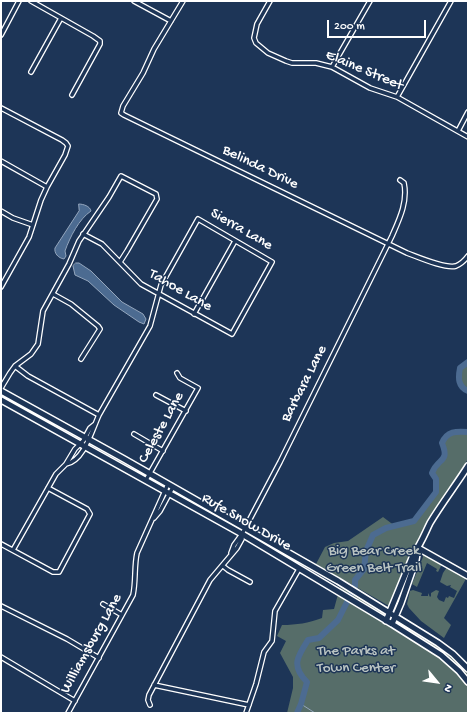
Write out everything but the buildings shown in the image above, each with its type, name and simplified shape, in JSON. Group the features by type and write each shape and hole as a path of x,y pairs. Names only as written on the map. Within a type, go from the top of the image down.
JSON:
{"main road":[{"name":"Rufe Snow Drive","path":"1,389 146,480 242,534 392,624 441,655 455,667 468,682"},
{"name":"Rufe Snow Drive","path":"1,400 150,474 338,581 442,645 456,656 468,669"},
{"path":"392,624 396,617 416,560 418,548 424,532 468,466"},
{"path":"418,548 468,576"},
{"path":"386,621 414,553 418,548"}],"street":[{"path":"1,35 20,1"},
{"path":"31,1 100,41 100,44 72,95"},
{"path":"134,1 171,22 183,1"},
{"name":"Elaine Street","path":"270,1 257,24 254,34 256,43 268,53 279,59 292,63 316,63 332,67 370,88 397,97 468,137"},
{"path":"332,67 370,1"},
{"path":"397,97 451,1"},
{"path":"31,72 61,18"},
{"name":"Belinda Drive","path":"171,22 154,49 143,73 123,106 121,113 388,244 418,257 452,266 462,262 468,256"},
{"path":"1,108 62,140 68,145 66,155 47,187 28,237 1,287"},
{"path":"458,131 468,112"},
{"path":"1,161 47,187"},
{"path":"1,389 6,378 15,366 30,354 38,344 43,311 69,264 73,252 83,234 109,197 121,176 156,194 157,199 128,251 120,262"},
{"name":"Barbara Lane","path":"150,705 148,700 149,695 154,685 210,580 223,566 242,539 242,534 388,244 400,216 405,198 404,183 400,180"},
{"path":"1,211 13,218 33,225"},
{"name":"Sierra Lane","path":"159,294 161,285 198,219 272,262 232,334"},
{"name":"Tahoe Lane","path":"83,234 102,244 141,284 232,334"},
{"path":"194,314 235,241"},
{"path":"53,294 71,304 100,329 82,359"},
{"path":"66,464 74,462 85,442 94,430 95,423 150,326 159,294"},
{"path":"15,366 28,376 99,416"},
{"name":"Celeste Lane","path":"146,480 198,388 180,378 177,373"},
{"path":"156,395 186,411"},
{"path":"134,434 163,451"},
{"path":"13,550 58,471 66,464 75,449 85,442"},
{"name":"Williamsburg Lane","path":"68,713 133,595 135,585 136,553 168,484"},
{"path":"1,544 53,572 57,573 60,570 89,519 90,512 48,488"},
{"name":"Williamsburg Lane","path":"153,518 160,511 173,488"},
{"path":"223,566 250,582"},
{"path":"246,713 256,684 264,652 272,641 275,611 299,569"},
{"path":"103,604 122,615"},
{"path":"1,606 67,639 99,658"},
{"path":"1,658 75,701"},
{"path":"154,685 249,705"}],"green space":[{"path":"468,362 468,391 462,387 459,375 460,368"},
{"name":"Big Bear Creek Green Belt Trail","path":"459,431 468,432 468,459 425,527 389,606 316,564 325,547 334,543 348,541 383,517 395,526 414,521 436,492 436,479 432,473 445,454 442,443 449,434"},
{"path":"423,554 442,564 438,572 436,571 437,569 427,563 417,587 412,584"},
{"path":"447,567 467,577 444,618 451,625 444,638 421,621 407,604 410,591 413,590 422,593 421,596 428,596 428,593 430,597 431,593 436,590 439,591 437,597 439,600 444,602 446,597 448,598 449,596 454,598 457,591 450,587 451,585 447,586 440,582"},
{"name":"The Parks at Town Center","path":"340,587 384,613 384,616 431,641 451,656 468,673 468,713 287,713 293,688 293,677 280,653 286,641 277,636 282,625 298,624 317,620 322,618 323,610 334,609"}],"water":[{"path":"79,204 88,207 91,211 75,229 69,240 64,259 58,256 55,248 79,211"},
{"path":"76,263 79,263 91,271 122,302 143,314 146,319 144,324 114,305 88,281 75,275 73,266"}],"waterway":[{"path":"468,362 460,368 459,375 462,387 468,391"},
{"path":"297,713 307,682 297,666 297,661 304,646 308,640 319,638 338,620 355,586 355,580 364,569 366,551 373,535 386,528 414,521 436,492 436,479 432,473 434,468 444,457 445,454 442,443 446,436 452,433 468,432"},
{"path":"301,704 315,713"}]}
